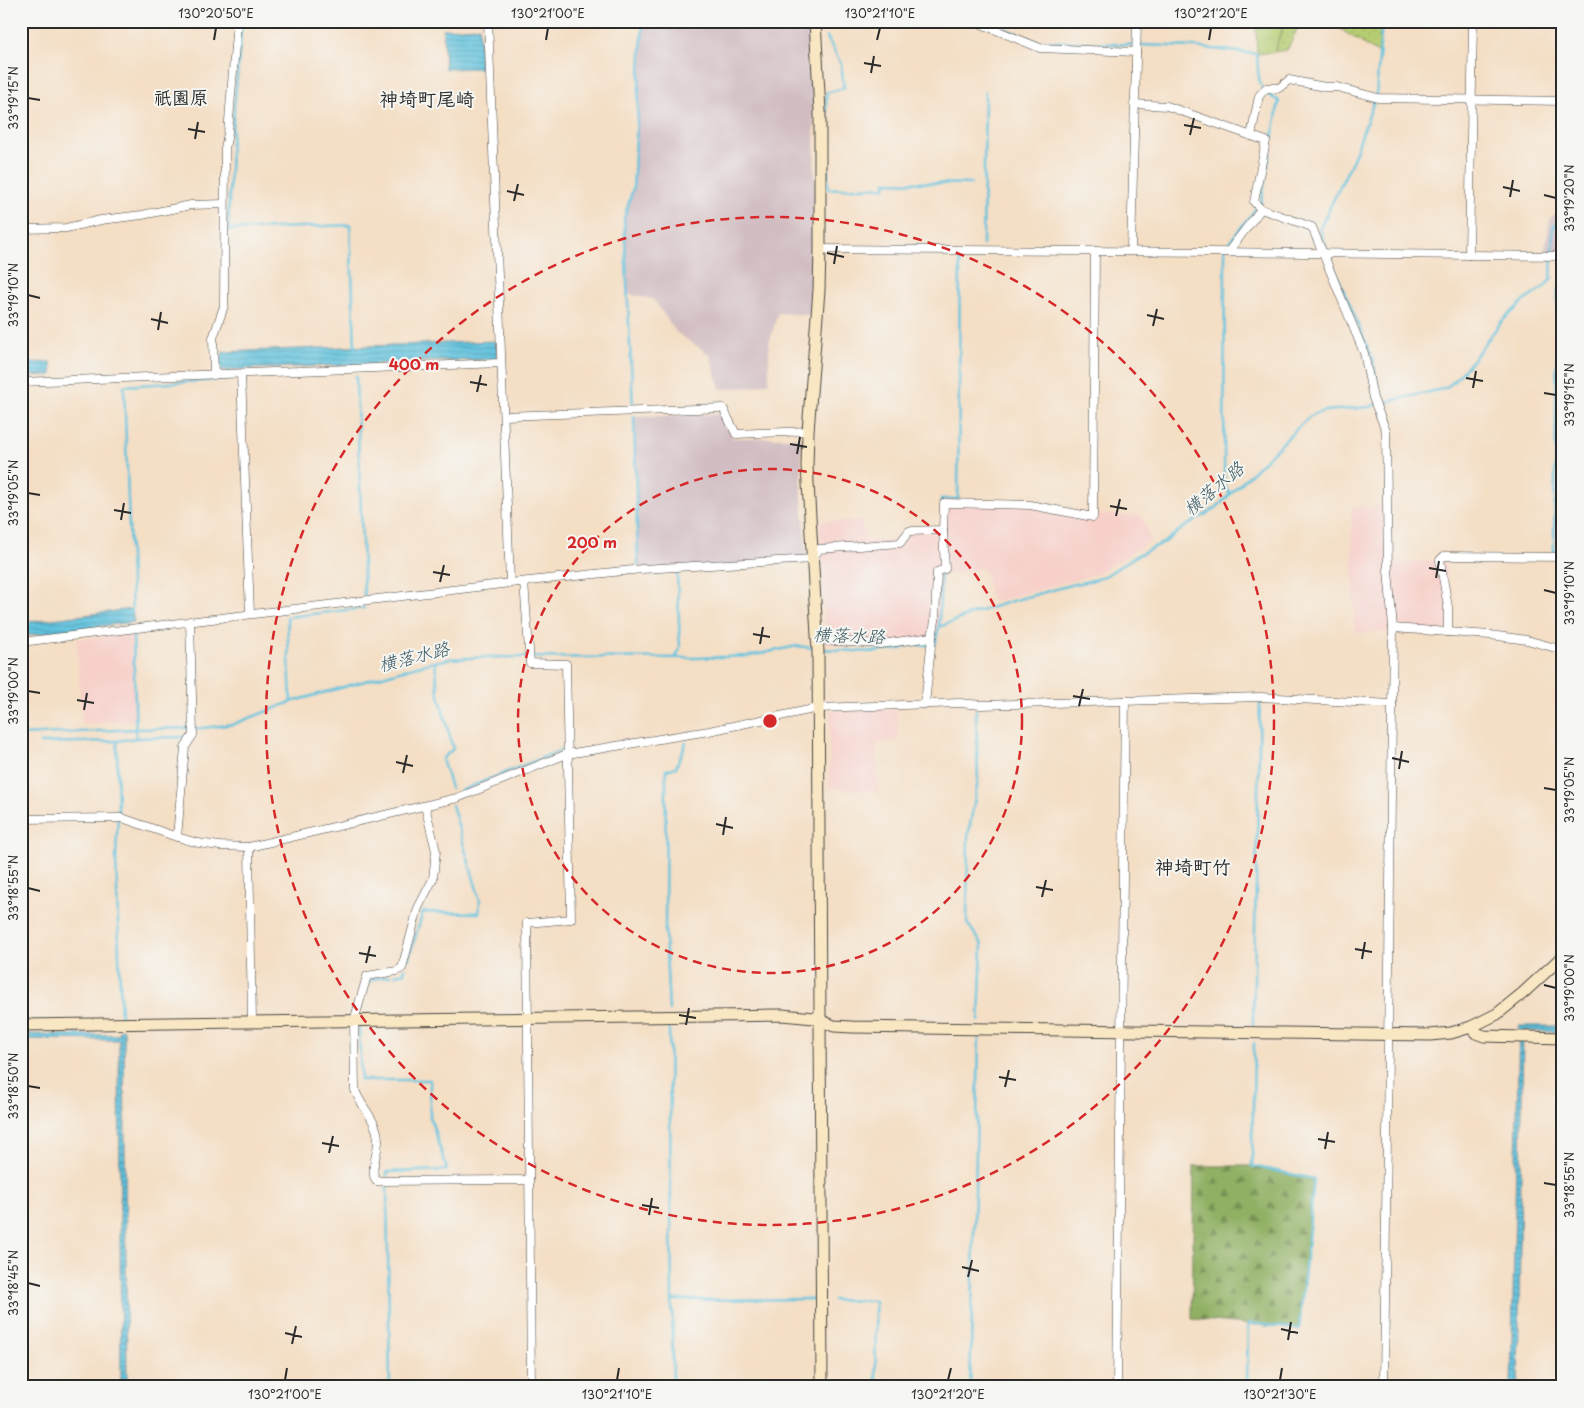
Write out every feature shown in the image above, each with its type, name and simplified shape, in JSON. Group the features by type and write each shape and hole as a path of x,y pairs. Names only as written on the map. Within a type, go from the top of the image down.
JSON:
{"street":[{"path":"214,374 213,338 224,306 225,148 228,133 237,21"},
{"path":"488,21 510,583"},
{"path":"815,21 820,111 820,249 807,466 817,646 822,1387"},
{"path":"974,21 1040,48 1136,52"},
{"path":"1131,250 1137,21"},
{"path":"1469,255 1473,21"},
{"path":"1251,136 1260,96 1266,88 1279,88 1289,80 1325,88 1337,87 1376,97 1563,101"},
{"path":"1134,104 1167,106 1266,140 1254,202 1261,209 1312,228 1364,353 1373,398 1386,431 1388,570 1393,628 1384,1387"},
{"path":"21,229 66,228 100,220 142,215 191,205 224,204"},
{"path":"1228,252 1261,209"},
{"path":"820,249 1131,250 1562,256"},
{"path":"925,704 935,621 937,572 945,569 944,503 1030,505 1093,517 1095,251"},
{"path":"21,382 501,363"},
{"path":"237,374 250,614"},
{"path":"504,416 723,408 736,434 808,432"},
{"path":"813,558 819,549 900,543 909,531 943,530"},
{"path":"1448,632 1448,607 1440,560 1444,556 1563,558"},
{"path":"21,642 510,583 642,570 813,558"},
{"path":"524,582 530,663 566,664 571,918 527,922 531,1387"},
{"path":"177,837 185,747 193,735 194,720 190,621"},
{"path":"1393,628 1490,635 1527,640 1563,650"},
{"path":"817,646 931,643"},
{"path":"21,819 122,818 177,837 220,846 249,847 457,798 567,754 709,731 818,708 960,702 981,705 1260,698 1392,704"},
{"path":"1117,1387 1125,700"},
{"path":"425,806 436,850 433,879 418,908 402,968 397,972 367,976 354,1021 354,1082 358,1098 369,1114 376,1129 378,1139 374,1163 374,1179 376,1181 529,1180"},
{"path":"249,847 252,1021"},
{"path":"21,1025 782,1015 814,1018 834,1026 852,1027 1444,1034 1471,1027 1497,1014 1563,956"},
{"path":"1471,1027 1476,1033 1484,1036 1563,1038"}],"shaded area":[{"path":"643,21 810,21 814,115 815,225 812,315 778,313 769,343 769,382 754,387 720,389 710,355 676,332 653,299 627,294 624,219 633,188"},
{"path":"1563,206 1563,254 1544,254 1550,219"},
{"path":"722,414 733,438 802,438 801,487 807,562 639,572 634,417"},
{"path":"941,499 1030,502 1092,514 1142,516 1151,541 1097,574 993,602 983,568 942,575 938,640 880,647 826,644 819,521 862,521 864,541 898,540 909,527 940,527"},
{"path":"1390,506 1393,542 1392,565 1445,559 1451,630 1355,633 1351,508"},
{"path":"133,635 136,720 82,724 77,639"},
{"path":"896,709 899,740 877,743 878,791 829,789 830,711"}],"green space":[{"path":"1256,21 1285,21 1274,52 1257,54"},
{"path":"1285,21 1301,21 1287,50 1274,52"},
{"path":"1328,21 1367,21 1368,25 1381,27 1379,54"},
{"path":"1194,1166 1252,1166 1314,1179 1299,1329 1192,1319"}],"water":[{"path":"479,27 480,68 445,69 443,29"},
{"path":"496,341 497,359 221,370 219,364 223,352"},
{"path":"51,362 52,375 21,376 21,363"},
{"path":"132,609 134,622 21,636 21,623"},
{"path":"1519,1026 1563,1026 1563,1032 1523,1031 1518,1387 1511,1387"},
{"path":"119,1030 124,1030 127,1387 121,1387 119,1040 21,1039 21,1034 119,1035"}],"waterway":[{"path":"242,21 231,143 228,230 350,225 355,347"},
{"path":"633,407 624,219 633,188 643,21"},
{"path":"985,21 1035,41 1195,47 1257,54 1262,87 1271,97 1279,101 1261,202 1225,248 1224,484 1230,494"},
{"path":"1381,403 1373,360 1327,251 1320,228 1354,157 1376,95 1382,21"},
{"path":"827,37 841,64 844,88 826,93 828,189 885,187 886,182 971,184"},
{"path":"983,245 985,91"},
{"name":"横落水路","path":"822,649 871,652 900,649 910,645 935,645 939,627 1012,601 1105,576 1136,556 1165,542 1183,528 1216,508 1314,414 1325,411 1369,407 1447,387 1472,361 1501,322 1524,301 1543,288 1551,279 1553,228 1563,215"},
{"path":"941,503 941,499 958,499 960,257 983,256"},
{"path":"1563,279 1558,291 1554,551 1563,551"},
{"path":"132,611 124,386 229,379 229,369"},
{"path":"356,376 364,595"},
{"path":"634,417 638,565"},
{"path":"939,627 941,563"},
{"path":"675,570 677,570 680,648 676,657"},
{"path":"291,702 287,617 364,608"},
{"path":"121,1018 116,857 118,811 117,741 136,738 133,635"},
{"name":"横落水路","path":"21,735 137,729 203,728 234,724 291,702 421,665 449,659 488,657 697,658 749,656 797,646 814,648"},
{"path":"435,662 438,691 453,749 442,759 451,788"},
{"path":"1253,1025 1260,701"},
{"path":"976,710 978,781 968,836 967,923 982,944 979,1021"},
{"path":"136,738 185,737"},
{"path":"40,743 117,741"},
{"path":"669,1010 665,931 666,770 676,767 686,743"},
{"path":"460,791 564,749"},
{"path":"408,960 423,912 479,913 480,900 452,805"},
{"path":"395,975 404,973 405,968"},
{"path":"368,984 371,979 390,976"},
{"path":"669,1024 673,1387"},
{"path":"359,1027 361,1080 430,1080 430,1117 447,1170 387,1172 387,1176"},
{"path":"970,1387 979,1038"},
{"path":"1247,1387 1248,1323 1299,1329 1314,1179 1252,1166 1254,1043"},
{"path":"387,1186 390,1387"},
{"path":"672,1300 812,1299"},
{"path":"833,1300 875,1301 876,1382 878,1387"}],"district":[{"name":"祇園原","path":"181,98"},
{"name":"神埼町尾崎","path":"427,99"},
{"name":"神埼町竹","path":"1193,867"}]}
